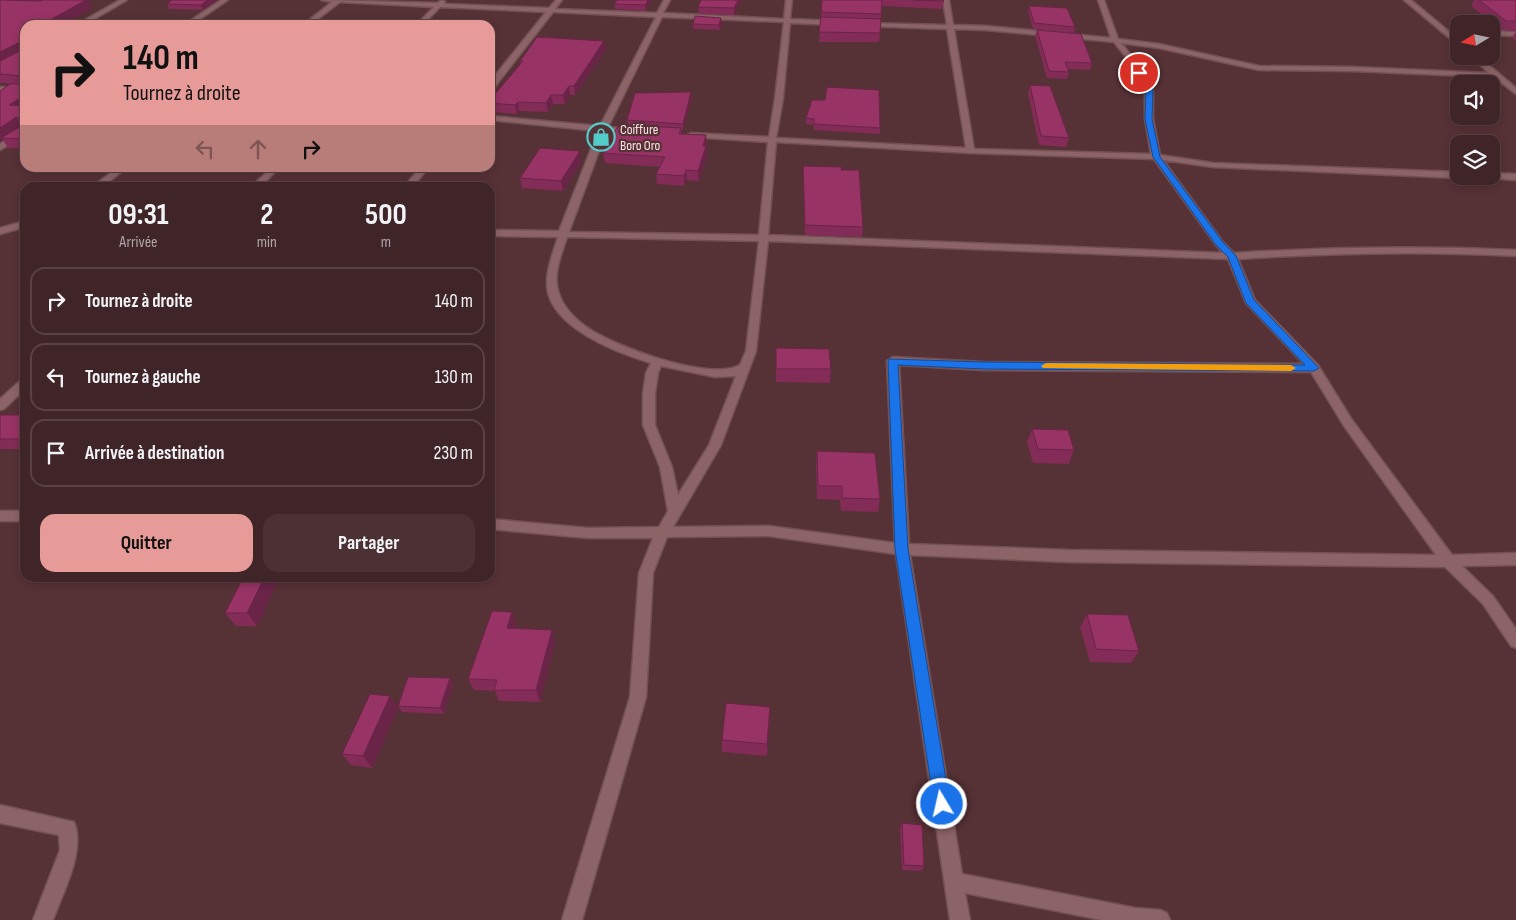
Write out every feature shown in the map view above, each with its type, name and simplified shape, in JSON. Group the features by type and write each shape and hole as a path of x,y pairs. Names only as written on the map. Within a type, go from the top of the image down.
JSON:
{"street":[{"path":"88,20 124,0"},
{"path":"195,20 225,0"},
{"path":"324,0 551,12 844,24"},
{"path":"312,20 338,0"},
{"path":"425,20 445,0"},
{"path":"495,81 559,0"},
{"path":"667,0 603,129 564,234 554,267 552,287 569,318 591,334 610,344 657,363 707,374 732,373 745,367"},
{"path":"572,920 638,697 646,572 662,533 715,445 751,351 772,140 780,98 789,0"},
{"path":"946,0 970,151"},
{"path":"1100,0 1115,40 1128,55 1149,89 1149,119 1156,157 1219,243 1232,256 1250,301 1314,368 1348,423 1448,561 1488,600 1516,641"},
{"path":"1407,0 1450,36"},
{"path":"854,24 986,28 1115,40 1159,46 1259,68 1352,69 1496,75"},
{"path":"1443,30 1450,30"},
{"path":"1500,33 1516,34"},
{"path":"1484,65 1496,75"},
{"path":"1500,78 1515,90"},
{"path":"0,88 20,90"},
{"path":"495,118 643,132"},
{"path":"0,148 20,134"},
{"path":"682,134 970,151 1156,157 1213,165 1450,174"},
{"path":"103,182 117,172"},
{"path":"260,182 271,172"},
{"path":"412,182 421,172"},
{"path":"1500,176 1516,177"},
{"path":"0,232 20,226"},
{"path":"0,232 20,233"},
{"path":"495,232 763,238 1232,256 1332,250 1452,250 1516,253"},
{"path":"960,920 902,549 893,362 983,366 1314,368"},
{"path":"657,363 652,373 649,393 649,425 666,467 675,511"},
{"path":"0,406 20,387"},
{"path":"0,516 20,516"},
{"path":"495,524 588,533 769,531 902,549 1068,556 1448,561 1516,559"},
{"path":"0,814 68,828 69,850 43,920"},
{"path":"954,882 1135,917 1160,920"}],"building":[{"path":"0,0 86,0 50,20 20,20 20,42 0,52"},
{"path":"172,0 208,0 201,5 167,4"},
{"path":"617,0 648,0 645,5 614,4"},
{"path":"701,0 738,0 734,8 698,7"},
{"path":"822,0 882,0 881,14 821,12"},
{"path":"1479,0 1516,0 1516,21 1506,21"},
{"path":"1029,6 1067,8 1075,27 1034,23"},
{"path":"695,16 721,18 719,25 693,24"},
{"path":"821,17 881,19 880,33 819,32"},
{"path":"1037,30 1081,34 1092,63 1065,62 1069,72 1049,71"},
{"path":"537,37 604,41 574,86 569,86 563,95 551,95 546,103 518,102 515,105 495,103 495,94 523,61 520,61"},
{"path":"20,51 20,76 0,74 0,61"},
{"path":"10,84 20,84 20,98 9,105 20,106 20,118 16,117 0,128 0,91"},
{"path":"1030,85 1050,86 1069,138 1041,136"},
{"path":"827,87 879,90 880,128 814,124 814,119 806,118 812,100 825,100"},
{"path":"691,92 683,124 627,120 635,93"},
{"path":"618,126 681,128 679,134 706,135 703,146 706,146 698,171 686,170 684,176 656,174 665,157 603,153"},
{"path":"20,127 20,139 1,138"},
{"path":"540,148 580,151 561,181 520,178"},
{"path":"803,166 842,167 841,170 859,170 863,227 805,225"},
{"path":"776,348 829,349 831,369 776,369"},
{"path":"0,415 20,415 20,439 0,439"},
{"path":"1032,429 1068,430 1074,450 1038,449"},
{"path":"817,451 875,453 880,499 842,498 842,486 818,486"},
{"path":"241,582 262,582 247,613 225,613"},
{"path":"492,611 512,612 507,628 552,630 536,690 494,690 497,680 468,679"},
{"path":"1087,614 1128,615 1139,651 1096,649"},
{"path":"408,677 450,678 440,708 398,706"},
{"path":"370,694 390,696 363,756 342,754"},
{"path":"726,703 770,707 767,744 722,740"},
{"path":"902,823 922,825 924,866 904,865"}],"slow traffic":[{"path":"1046,366 1291,368"}],"place":[{"name":"Coiffure Boro Oro","path":"601,137"}],"route":[{"path":"942,804 902,549 893,362 983,366 1314,368 1250,301 1232,256 1219,243 1156,157 1149,119 1149,89 1139,73"}]}
